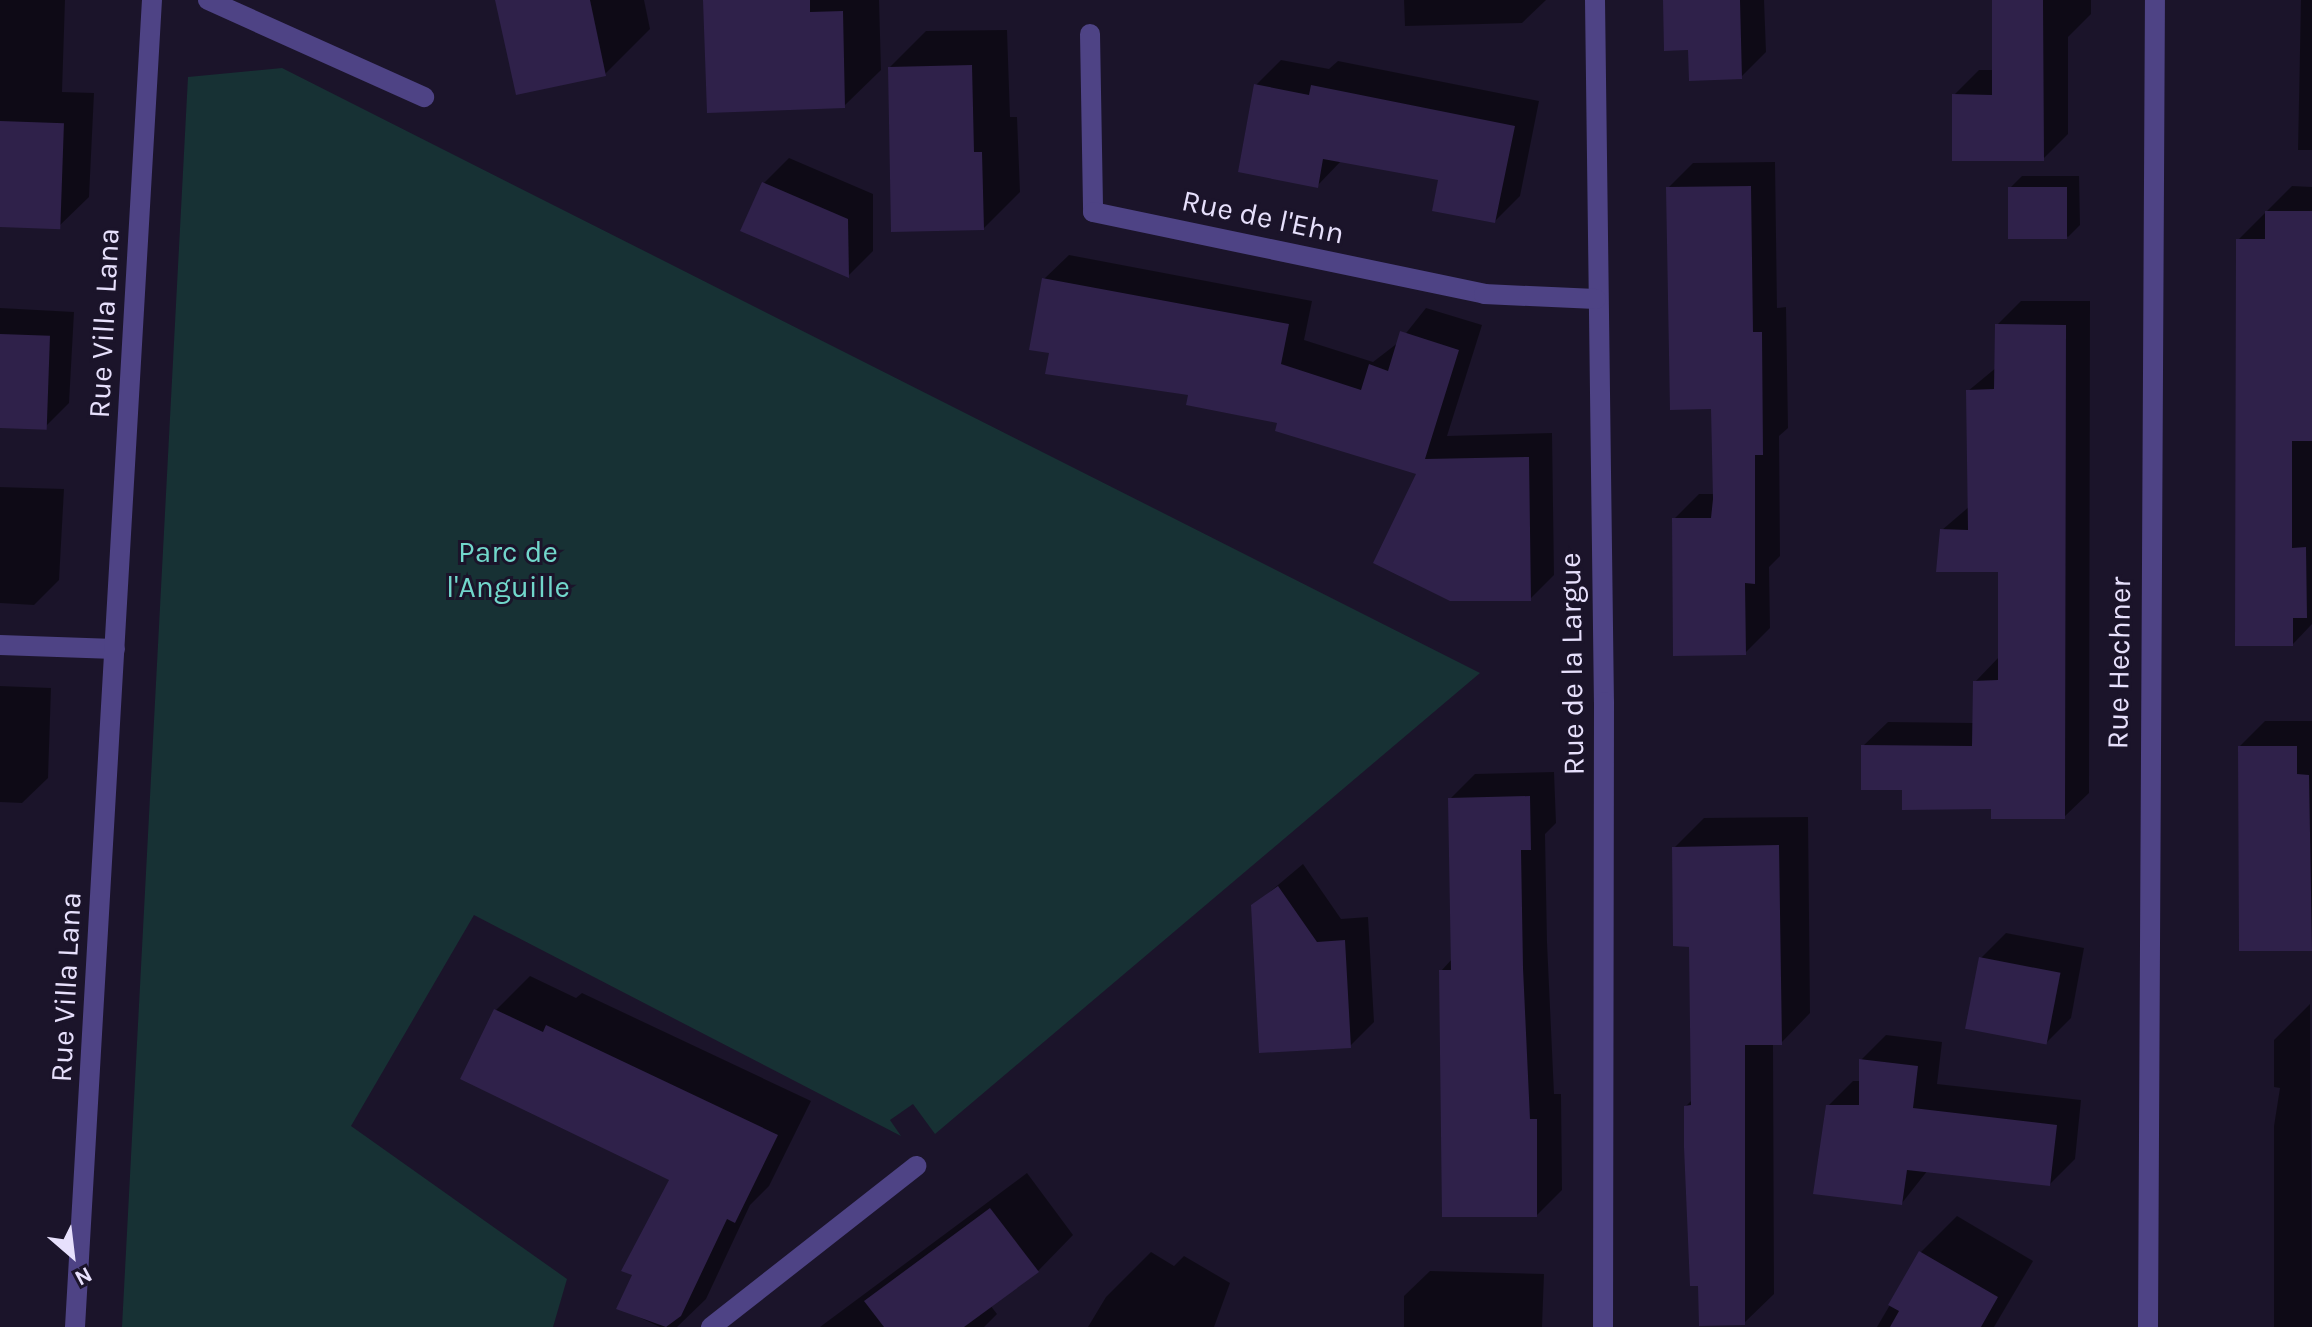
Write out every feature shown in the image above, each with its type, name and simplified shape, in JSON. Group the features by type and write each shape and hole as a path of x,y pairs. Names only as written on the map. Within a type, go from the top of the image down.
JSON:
{"street":[{"name":"Rue Villa Lana","path":"75,1327 152,0"},
{"path":"208,0 424,97"},
{"name":"Rue de la Largue","path":"1595,0 1596,299 1604,702 1603,1327"},
{"name":"Rue Hechner","path":"2148,1327 2155,0"},
{"name":"Rue de l'Ehn","path":"1090,34 1093,212 1484,294 1596,299"},
{"path":"0,645 115,649"},
{"path":"711,1327 916,1166"}],"green space":[{"name":"Parc de l'Anguille","path":"282,68 1480,673 935,1134 913,1104 890,1120 901,1136 474,915 351,1126 567,1279 553,1327 122,1327 188,77"}],"building":[{"path":"495,0 590,0 606,76 516,95"},
{"path":"703,0 810,0 810,12 843,11 845,108 707,113"},
{"path":"1663,0 1740,0 1742,79 1689,81 1688,50 1664,51"},
{"path":"1992,0 2043,0 2044,161 1952,161 1952,94 1992,95"},
{"path":"972,65 974,152 982,152 984,230 891,232 888,67"},
{"path":"1254,84 1309,95 1311,85 1515,126 1495,223 1432,211 1438,180 1323,159 1318,188 1238,172"},
{"path":"0,121 64,123 60,229 0,227"},
{"path":"762,182 848,219 849,278 740,231"},
{"path":"1751,186 1753,332 1762,332 1763,455 1755,455 1755,584 1745,583 1746,655 1673,656 1672,518 1711,518 1713,499 1711,409 1670,410 1666,187"},
{"path":"2008,187 2067,187 2067,239 2008,239"},
{"path":"2265,211 2312,211 2312,441 2292,441 2292,548 2306,547 2307,618 2293,618 2293,646 2235,646 2236,239 2265,239"},
{"path":"1042,278 1289,324 1281,364 1361,390 1369,364 1388,371 1400,331 1459,350 1425,459 1529,457 1531,601 1450,601 1373,563 1416,474 1275,431 1277,423 1186,405 1188,395 1045,374 1049,353 1029,350"},
{"path":"1995,324 2066,325 2065,819 1991,819 1991,809 1902,810 1902,790 1861,790 1861,745 1972,746 1973,681 1998,680 1998,572 1936,572 1940,529 1968,530 1966,390 1994,389"},
{"path":"0,334 50,336 47,430 0,428"},
{"path":"2238,746 2297,746 2297,774 2309,775 2312,951 2239,951"},
{"path":"1530,796 1531,850 1521,850 1530,1119 1537,1119 1537,1217 1442,1217 1439,970 1451,970 1448,798"},
{"path":"1779,845 1782,1045 1745,1045 1745,1325 1699,1326 1698,1286 1690,1286 1684,1147 1684,1106 1691,1105 1689,947 1673,946 1672,847"},
{"path":"1278,886 1317,942 1345,940 1351,1048 1259,1053 1251,905"},
{"path":"1979,957 2060,973 2047,1044 1965,1029"},
{"path":"494,1009 543,1032 546,1025 778,1135 735,1223 727,1219 681,1316 666,1327 616,1309 632,1275 621,1271 669,1180 460,1079"},
{"path":"1859,1059 1918,1066 1913,1108 2057,1125 2050,1186 1907,1170 1902,1205 1813,1194 1826,1105 1859,1105"},
{"path":"990,1208 1039,1272 964,1327 884,1327 864,1301"},
{"path":"1919,1251 1998,1297 1981,1327 1890,1327 1899,1311 1888,1305"}]}
